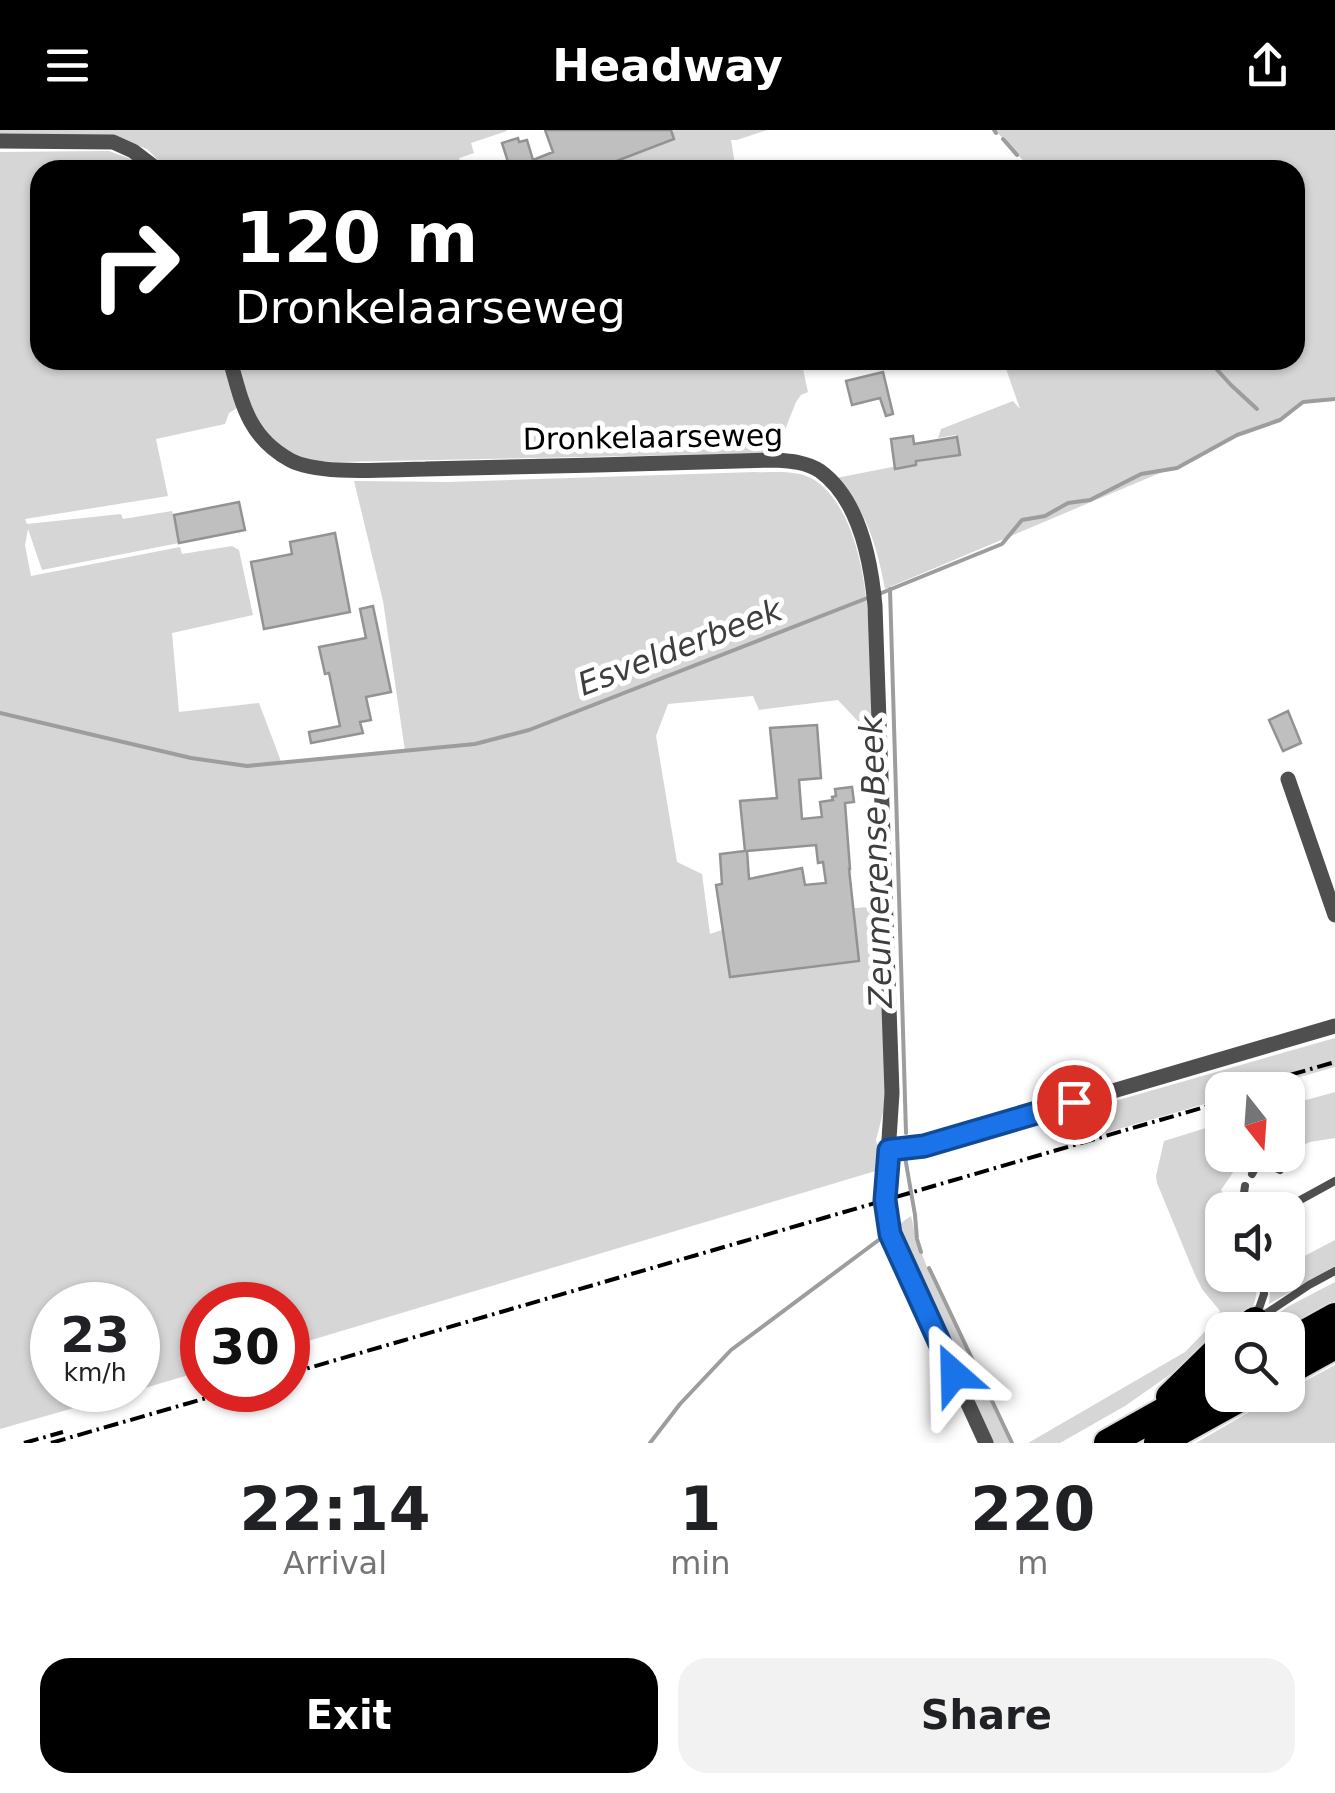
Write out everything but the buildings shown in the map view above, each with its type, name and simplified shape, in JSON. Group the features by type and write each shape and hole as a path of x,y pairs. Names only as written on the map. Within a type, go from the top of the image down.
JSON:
{"highway":[{"path":"1305,1333 1335,1316"},
{"path":"1305,1362 1335,1345"},
{"path":"1151,1433 1205,1367"},
{"path":"1151,1433 1205,1391"},
{"path":"1108,1443 1151,1433 1205,1411"}],"street":[{"path":"0,141 113,142 145,160"},
{"name":"Dronkelaarseweg","path":"233,370 246,414 256,432 294,462 317,468 775,460 798,462 818,470 838,488 864,542 875,606 892,1093 885,1200 890,1234 986,1443"},
{"path":"1288,779 1335,915"},
{"path":"889,1150 924,1146 1335,1026"}],"lane":[{"path":"1305,1197 1335,1181"},
{"path":"1244,1192 1245,1186"},
{"path":"1268,1312 1335,1271"}],"shaded area":[{"path":"0,130 507,131 471,143 474,153 460,160 158,160 147,149 128,142 0,137"},
{"path":"672,130 767,130 731,140 734,160 613,160 675,139"},
{"path":"995,130 1335,130 1335,399 1303,402 1280,420 1237,435 1205,454 885,589 869,530 856,503 836,478 959,454 956,435 938,438 941,429 1013,401 1020,409 1006,370 1305,370 1305,160 1023,160"},
{"path":"109,151 133,160 30,160 30,370 227,370 237,408 229,413 225,424 156,439 168,496 25,519 27,524 121,514 123,519 172,511 179,543 42,570 28,529 25,545 31,576 180,547 182,554 232,546 239,550 253,615 172,633 179,712 259,703 282,764 405,751 383,601 354,481 786,472 816,481 836,502 850,529 866,598 873,734 838,700 759,710 753,696 668,704 656,736 677,862 702,874 710,934 762,916 880,906 886,1077 884,1109 876,1140 879,1170 310,1340 310,1282 180,1282 180,1378 160,1383 160,1282 30,1282 30,1412 60,1412 0,1429 0,152"},
{"path":"241,370 803,370 808,392 796,402 776,453 336,462 297,457 283,450 263,429"},
{"path":"1335,1038 1335,1067 1305,1076 1305,1072 1216,1072"},
{"path":"1205,1075 1205,1104 1067,1144 1059,1117"},
{"path":"1335,1092 1335,1138 1305,1144 1305,1100"},
{"path":"1205,1128 1205,1172 1233,1172 1222,1192 1205,1192 1205,1292 1257,1292 1250,1312 1220,1312 1202,1289 1157,1183 1164,1141"},
{"path":"911,1216 930,1275 1010,1443 992,1443 901,1242 898,1225"},
{"path":"1335,1240 1335,1266 1305,1283 1305,1256"},
{"path":"1335,1282 1335,1303 1305,1319 1305,1312 1280,1312"},
{"path":"1270,1292 1290,1292 1269,1304"},
{"path":"1205,1331 1205,1350 1125,1406 1060,1443 1028,1443 1185,1352"},
{"path":"1335,1365 1335,1443 1196,1443 1249,1412 1305,1412 1305,1381"}],"waterway":[{"path":"1003,139 1017,155"},
{"path":"1217,370 1257,409"},
{"name":"Esvelderbeek","path":"879,594 1002,544 1022,520 1045,516 1068,503 1090,500 1141,474 1177,468 1237,435 1280,420 1303,402 1335,399"},
{"name":"Zeumerense Beek","path":"890,589 906,1133"},
{"name":"Esvelderbeek","path":"0,713 191,758 247,766 475,744 529,730 870,597"},
{"name":"Zeumerense Beek","path":"905,1157 921,1252"},
{"path":"650,1443 731,1350 880,1239"},
{"name":"Zeumerense Beek","path":"929,1268 1012,1443"}],"railway":[{"path":"1300,1072 1335,1062"},
{"path":"310,1368 1205,1107"},
{"path":"51,1443 180,1406"},
{"path":"24,1443 63,1432"}],"route":[{"path":"954,1374 890,1234 885,1200 889,1150 924,1146 1074,1102"}]}
